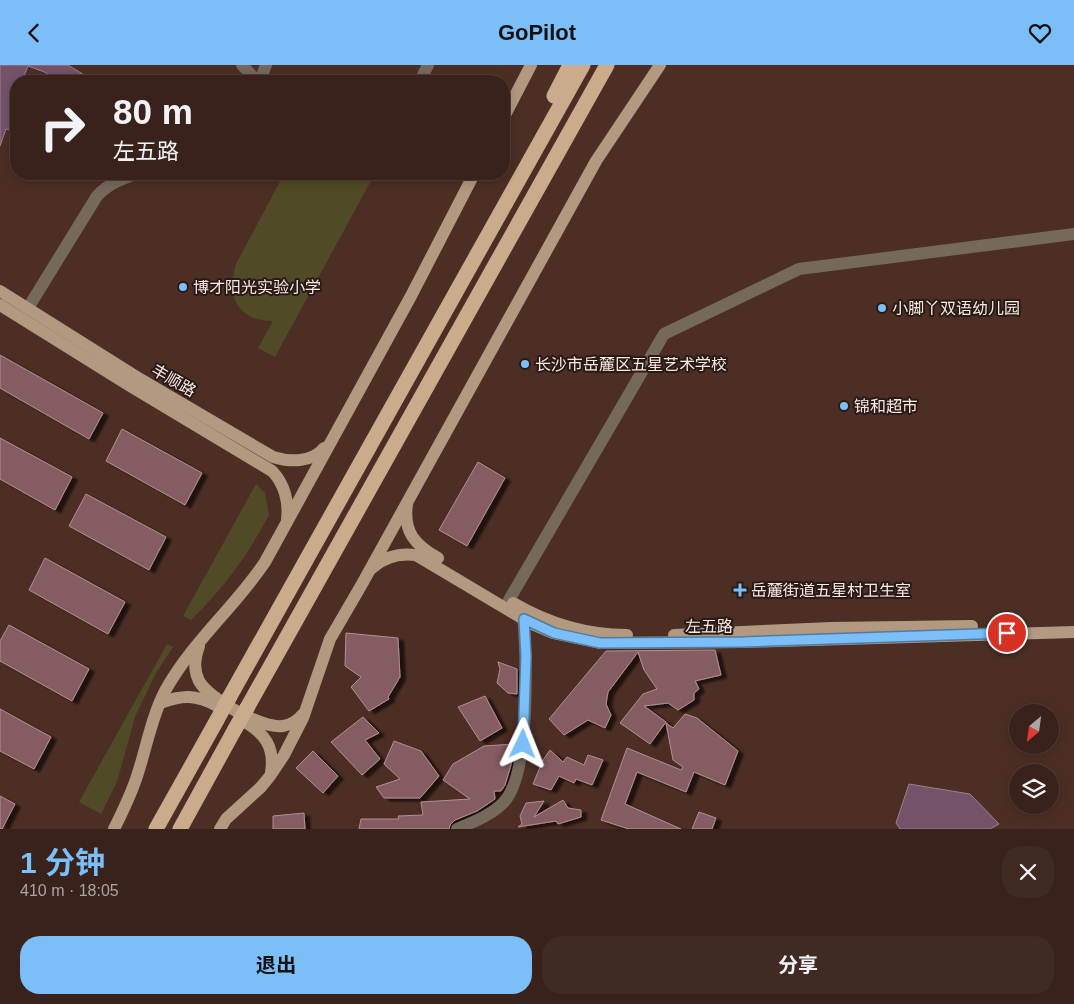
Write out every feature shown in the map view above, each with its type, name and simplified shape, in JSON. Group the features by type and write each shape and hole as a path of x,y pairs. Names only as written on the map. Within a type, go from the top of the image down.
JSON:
{"highway":[{"path":"473,261 494,212 570,65"},
{"path":"156,829 583,65"},
{"path":"180,829 607,65"},
{"path":"564,142 613,65"}],"main road":[{"path":"510,105 530,65"},
{"path":"220,829 226,819 261,787 270,776 296,733 330,639 596,161 660,65"},
{"path":"114,829 127,803 137,775 153,718 173,678 203,637 250,585 265,561 411,297 471,180"},
{"name":"丰顺路","path":"0,291 140,379 272,457 285,461 310,458 320,453 333,437"},
{"path":"0,305 123,382 272,471 279,478 283,487 287,508 286,524"},
{"name":"左五路","path":"408,501 407,521 411,534 417,544 509,601 523,614 592,633 654,635 831,628 1074,625"},
{"name":"左五路","path":"370,570 376,564 388,558 409,554 416,555 554,633 600,643 743,642 1074,632"},
{"path":"203,637 195,658 195,669 199,680 210,695 254,719 273,725 291,724 305,712"},
{"path":"160,703 174,698 198,697 252,726 261,733 270,745 274,759 270,776"}],"street":[{"path":"242,65 252,75"},
{"path":"28,308 97,196 105,187 120,180"},
{"path":"509,601 664,334 799,269 1074,234"},
{"path":"457,829 481,819 505,802 516,782 523,749 526,656 523,614"}],"shaded area":[{"path":"0,65 68,65 84,75 46,75 47,73 28,66 24,75 10,75 10,130 6,129 0,146"},
{"path":"281,180 371,180 275,357 258,348 273,321 260,320 242,311 233,295 232,285 237,262"},
{"path":"256,484 265,493 269,515 261,530 244,558 214,596 191,620 183,616"},
{"path":"167,644 173,647 156,673 135,717 117,782 101,814 79,802"},
{"path":"909,784 970,794 999,824 990,829 900,829 896,823"}],"building":[{"path":"0,355 103,413 89,439 0,388"},
{"path":"122,429 202,473 185,505 106,461"},
{"path":"0,438 72,477 55,510 0,479"},
{"path":"478,462 505,478 467,546 439,530"},
{"path":"86,494 166,537 149,570 69,526"},
{"path":"45,558 125,602 108,634 29,590"},
{"path":"9,625 89,669 72,701 0,661 0,641"},
{"path":"346,633 398,638 400,677 388,697 389,699 369,711 351,687 361,677 345,666"},
{"path":"715,650 721,675 695,681 699,689 694,693 694,700 678,710 668,703 644,706 666,722 650,744 620,723 643,694 657,689 644,670 638,652 608,692 606,704 611,715 605,728 588,720 564,735 549,719 606,651"},
{"path":"498,662 517,669 517,694 508,693 497,683 500,669"},
{"path":"485,696 502,728 480,741 458,707"},
{"path":"0,709 51,737 34,769 0,751"},
{"path":"685,714 697,718 738,751 725,785 694,772 686,792 637,772 625,804 681,829 629,829 601,820 627,748 681,770 683,767 673,760 666,723 673,728"},
{"path":"363,717 379,733 365,740 380,759 362,775 331,742"},
{"path":"394,741 421,751 439,776 420,798 384,798 376,787 400,779 384,764"},
{"path":"514,744 511,765 505,785 501,791 494,791 495,799 477,811 455,820 449,829 359,829 361,819 399,819 398,816 423,815 421,802 470,799 443,780 453,764 484,746"},
{"path":"550,750 563,762 567,757 584,765 588,755 603,760 592,785 576,779 574,783 559,776 551,790 533,784 543,760"},
{"path":"313,751 338,776 323,793 296,768"},
{"path":"0,796 15,804 2,829 0,829"},
{"path":"563,800 568,808 581,810 581,817 558,824 556,821 518,827 522,824 520,816 526,803 544,801 534,817"},
{"path":"699,812 716,818 712,829 692,829"},
{"path":"304,813 305,829 273,829 273,816"}],"place":[{"name":"博才阳光实验小学","path":"183,287"},
{"name":"小脚丫双语幼儿园","path":"882,308"},
{"name":"长沙市岳麓区五星艺术学校","path":"525,364"},
{"name":"锦和超市","path":"844,406"},
{"name":"岳麓街道五星村卫生室","path":"740,590"}],"route":[{"path":"523,744 526,656 524,619 554,633 600,643 743,642 1007,633"}]}
